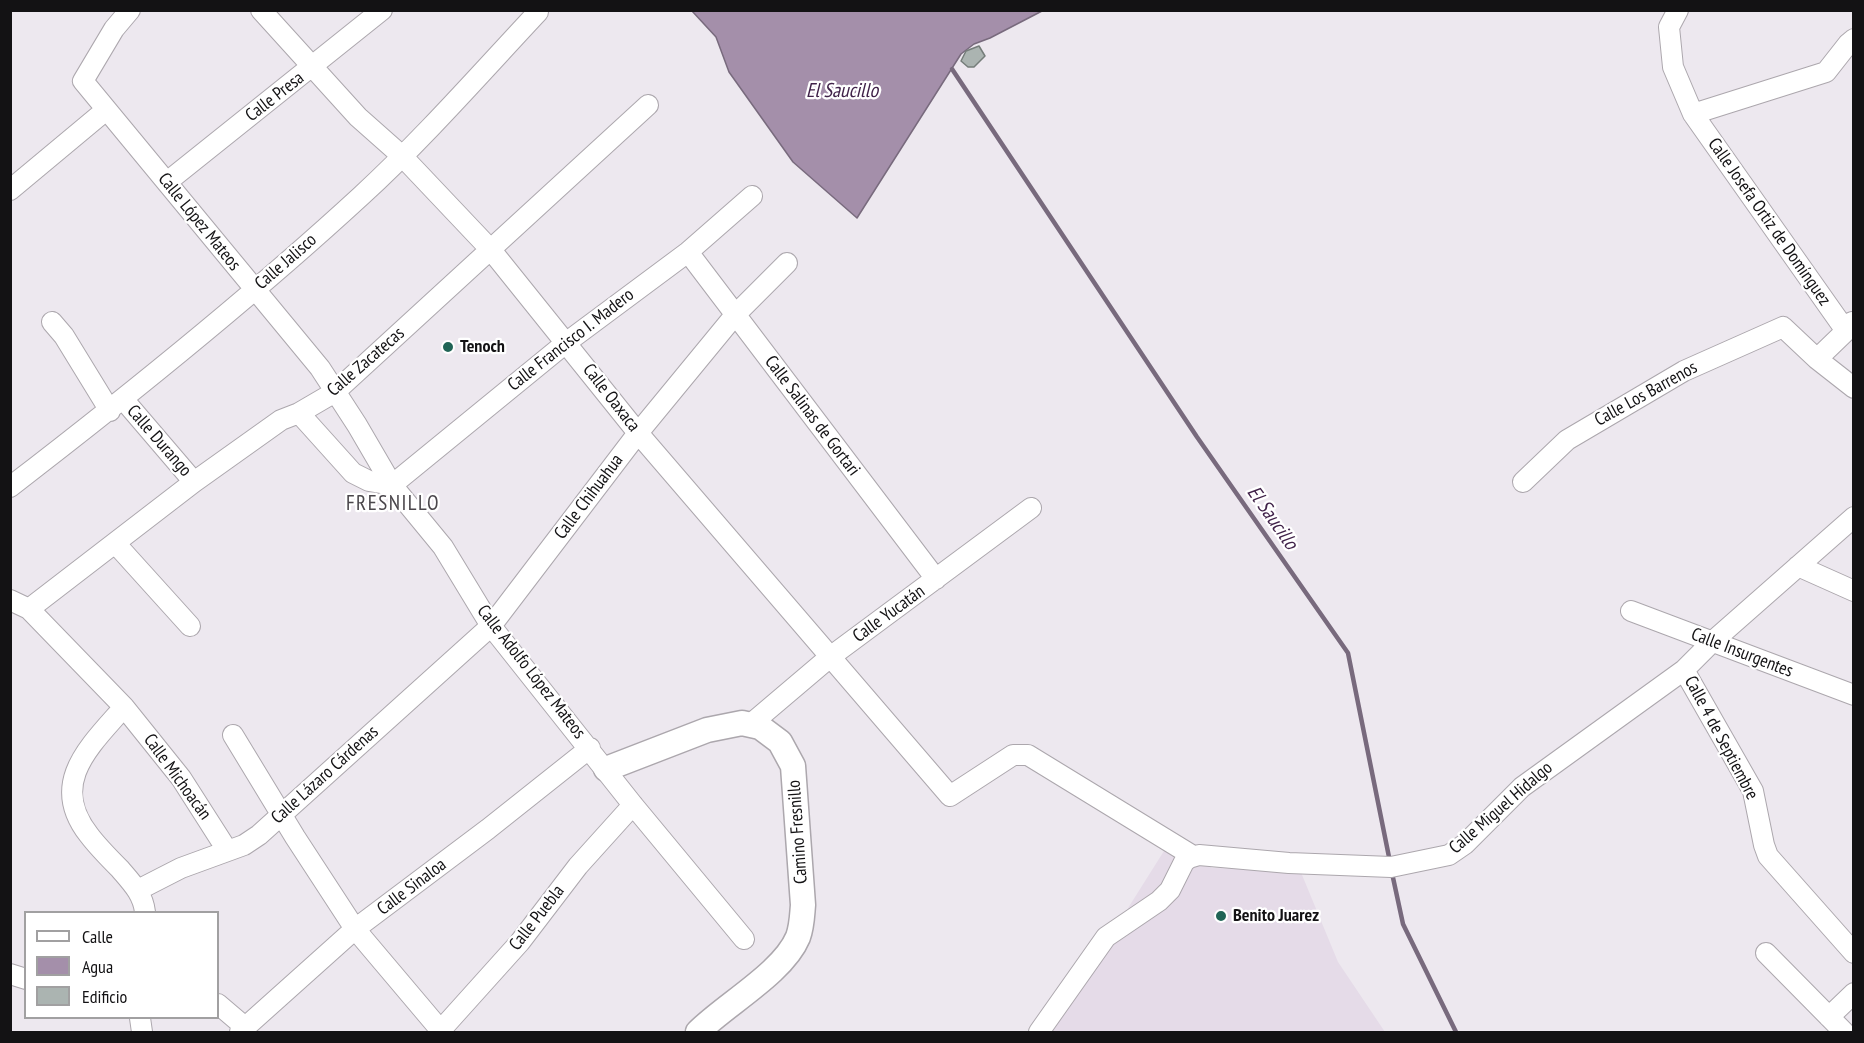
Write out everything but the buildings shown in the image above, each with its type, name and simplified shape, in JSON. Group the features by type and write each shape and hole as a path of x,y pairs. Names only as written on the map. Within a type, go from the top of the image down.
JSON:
{"street":[{"name":"Calle López Mateos","path":"130,10 114,29 83,81 320,368 335,392"},
{"name":"Calle Oaxaca","path":"261,10 358,117 402,156 491,250 638,433 951,796 1013,755 1028,755 1193,856"},
{"name":"Calle Presa","path":"167,182 382,10"},
{"name":"Calle Josefa Ortiz de Domínguez","path":"1678,10 1669,27 1673,67 1693,114 1850,326"},
{"name":"Calle Jalisco","path":"10,487 116,405 254,290 362,195 538,12"},
{"path":"1693,114 1826,72 1854,39"},
{"name":"Calle Zacatecas","path":"30,609 194,482 281,420 299,413 335,392 648,105"},
{"path":"10,190 106,110"},
{"name":"Calle Francisco I. Madero","path":"392,485 567,342 688,252 752,196"},
{"name":"Calle Salinas de Gortari","path":"688,252 936,579"},
{"name":"Calle Chihuahua","path":"491,626 638,433 735,315 787,263"},
{"name":"Calle Durango","path":"52,322 116,405 194,482"},
{"path":"1850,326 1817,359 1854,388"},
{"name":"Calle Los Barrenos","path":"1523,482 1567,440 1683,371 1783,327 1817,359"},
{"name":"Calle Adolfo López Mateos","path":"335,392 392,485 443,547 491,626 633,805 744,939"},
{"path":"299,413 353,473 369,481 392,485"},
{"name":"Calle Yucatán","path":"751,724 830,657 1031,508"},
{"name":"Calle Miguel Hidalgo","path":"1193,856 1391,867 1449,855 1465,844 1522,787 1684,670 1712,642 1854,517"},
{"path":"115,543 190,626"},
{"path":"1798,566 1854,591"},
{"path":"10,600 30,609"},
{"name":"Calle Michoacán","path":"30,609 123,707 182,778 227,850"},
{"name":"Calle Insurgentes","path":"1631,611 1854,695"},
{"name":"Calle Lázaro Cárdenas","path":"138,890 181,867 244,845 259,835 491,626"},
{"name":"Calle 4 de Septiembre","path":"1684,670 1753,791 1768,856 1854,953"},
{"path":"123,707 89,747 77,766 71,784 73,806 87,833 138,890 145,911"},
{"path":"606,769 707,729 732,724 751,724"},
{"name":"Camino Fresnillo","path":"698,1032 783,960 797,939 802,923 803,904 793,766 780,742 751,724"},
{"path":"233,735 355,929 441,1032"},
{"name":"Calle Sinaloa","path":"242,1030 355,929 488,829 590,748"},
{"name":"Calle Puebla","path":"441,1032 520,942 578,866 633,805"},
{"path":"1039,1032 1106,937 1159,901 1170,890 1184,862 1193,856"},
{"path":"1766,953 1844,1032"},
{"path":"1829,1017 1854,993"},
{"path":"219,1005 242,1030"}],"shaded area":[{"name":"Benito Juarez","path":"1169,843 1212,868 1300,870 1338,962 1385,1032 1050,1032"}],"water":[{"name":"El Saucillo","path":"692,11 1042,11 974,44 961,54 857,218 793,162 729,72 716,37"}],"waterway":[{"name":"El Saucillo","path":"952,69 1197,437 1348,653 1390,862"},
{"name":"El Saucillo","path":"1392,873 1403,924 1456,1032"}],"place":[{"name":"Tenoch","path":"448,347"},
{"name":"Benito Juarez","path":"1221,916"}],"district":[{"name":"FRESNILLO","path":"393,504"}]}
